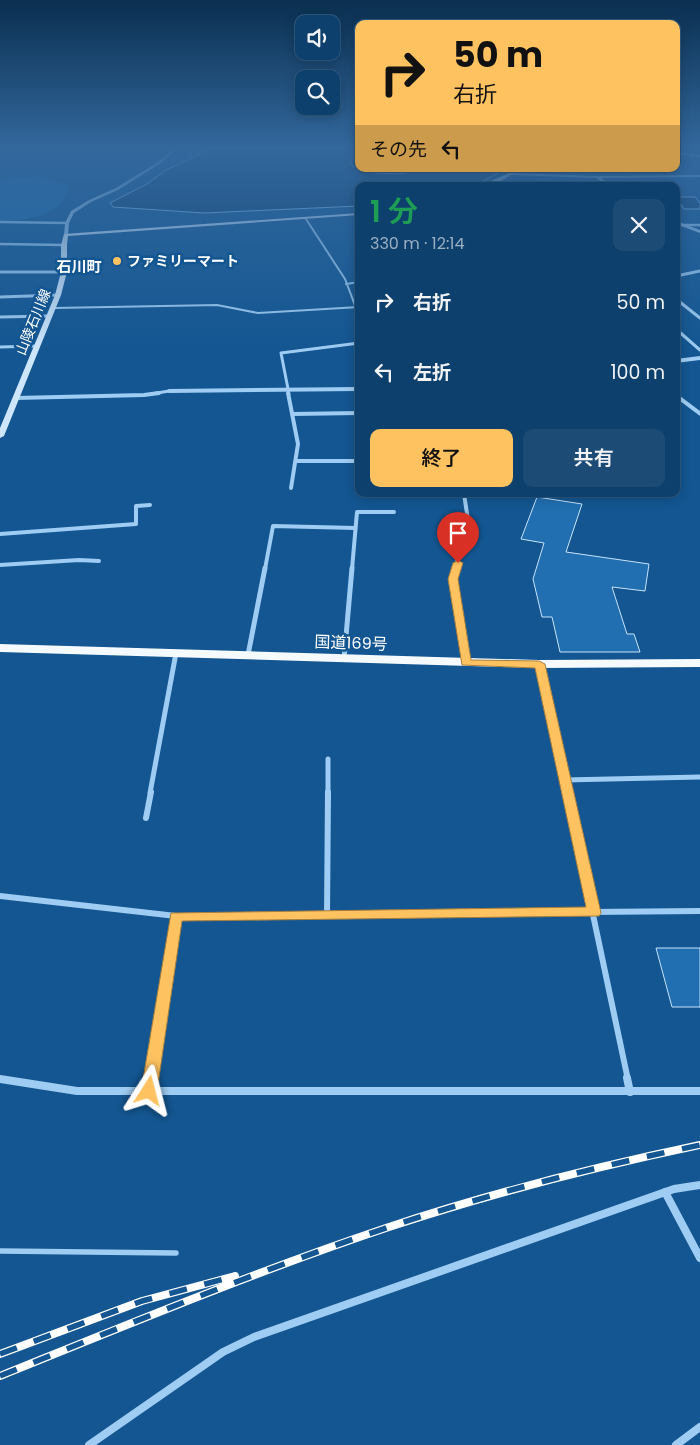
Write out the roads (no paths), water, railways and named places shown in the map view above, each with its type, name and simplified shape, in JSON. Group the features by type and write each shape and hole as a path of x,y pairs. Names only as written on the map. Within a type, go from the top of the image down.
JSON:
{"highway":[{"name":"国道169号","path":"0,648 176,652 466,663 700,663"}],"main road":[{"path":"66,235 333,216"},
{"name":"山陵石川線","path":"0,436 58,296 64,272 66,235"}],"street":[{"path":"66,235 67,223 70,216"},
{"path":"0,222 67,223"},
{"path":"680,224 700,224"},
{"path":"680,225 700,232"},
{"path":"0,244 64,245"},
{"path":"680,275 700,271"},
{"path":"0,272 64,272"},
{"path":"0,297 58,296"},
{"path":"680,302 700,318"},
{"path":"0,317 49,316"},
{"path":"680,332 700,350"},
{"path":"291,488 298,444 281,353 355,343"},
{"path":"0,347 37,346"},
{"path":"680,360 700,358"},
{"path":"16,398 144,395 169,391 355,389"},
{"path":"680,398 700,414"},
{"path":"292,414 355,413"},
{"path":"296,461 355,461"},
{"path":"464,497 468,520 463,547 453,579 466,663"},
{"path":"0,534 136,524 136,506 150,505"},
{"path":"344,659 357,512 394,512"},
{"path":"248,655 273,526 356,528"},
{"path":"0,565 79,560 99,561"},
{"path":"146,818 176,652"},
{"path":"539,664 594,913 630,1092"},
{"path":"327,916 328,759"},
{"path":"564,780 700,777"},
{"path":"0,896 176,916 700,911"},
{"path":"149,1091 176,916"},
{"path":"0,1079 77,1091 700,1091"},
{"path":"94,1444 223,1352 254,1336 665,1192 700,1185"},
{"path":"665,1192 700,1258"},
{"path":"676,1445 700,1428"}],"lane":[{"path":"306,219 345,279 355,303"},
{"path":"346,284 355,283"},
{"path":"54,308 218,305 258,312 355,307"},
{"path":"0,1251 176,1253"}],"railway":[{"path":"0,1376 242,1280 389,1227 543,1182 621,1162 700,1145"},
{"path":"0,1354 142,1301 235,1276"}],"place":[{"name":"ファミリーマート","path":"117,261"}],"district":[{"name":"石川町","path":"79,266"}]}
